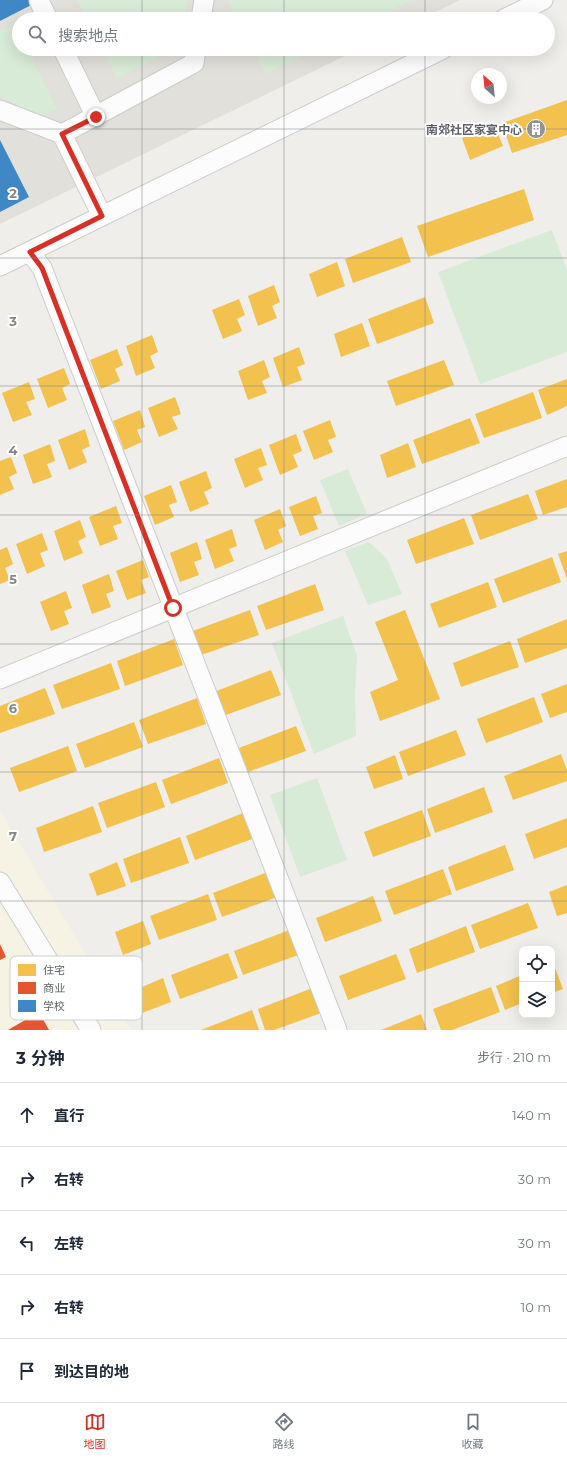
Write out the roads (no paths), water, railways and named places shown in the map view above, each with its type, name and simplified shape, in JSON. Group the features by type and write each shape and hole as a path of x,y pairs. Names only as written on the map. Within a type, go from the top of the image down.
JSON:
{"street":[{"path":"202,12 204,0"},
{"path":"518,12 543,0"},
{"path":"39,1 44,12"},
{"path":"66,56 96,117"},
{"path":"62,134 194,64 195,56"},
{"path":"0,266 429,56"},
{"path":"0,110 62,134 102,216"},
{"path":"30,252 42,268 336,1030"},
{"path":"0,679 567,446"},
{"path":"0,882 46,956"},
{"path":"85,1020 91,1030"}],"place":[{"name":"南郊社区家宴中心","path":"536,129"}]}
